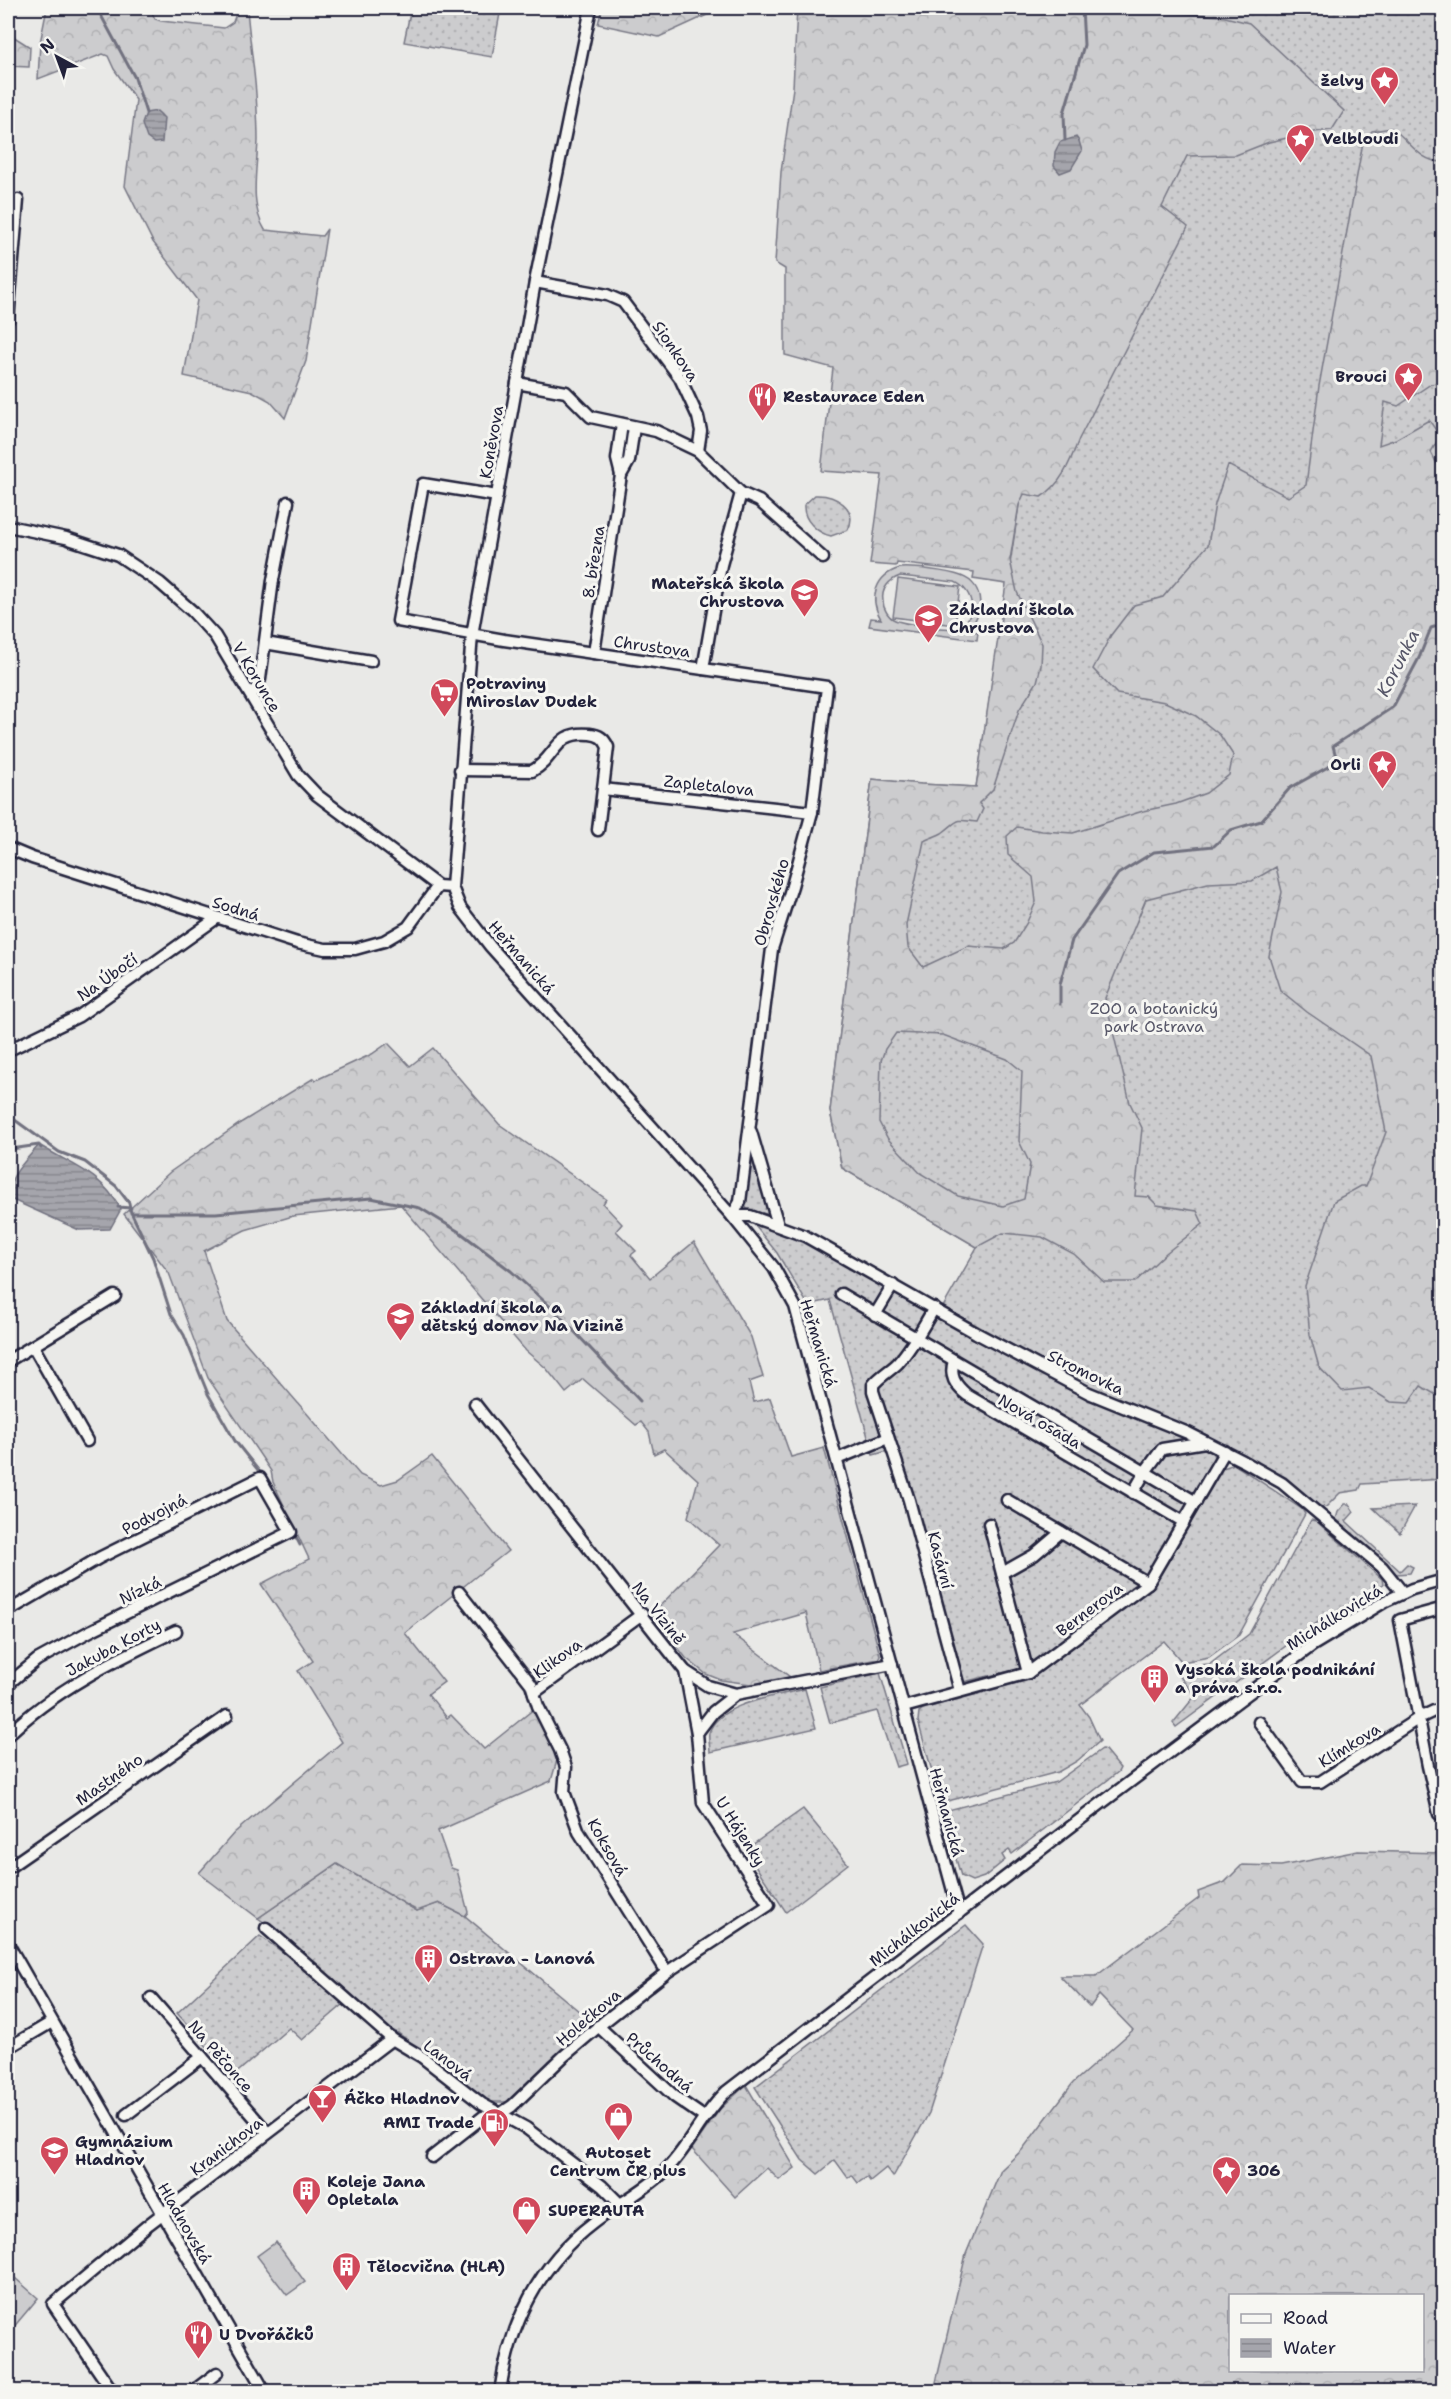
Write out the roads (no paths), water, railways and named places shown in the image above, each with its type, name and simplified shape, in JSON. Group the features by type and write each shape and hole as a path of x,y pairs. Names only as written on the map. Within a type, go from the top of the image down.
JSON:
{"street":[{"name":"Koněvova","path":"452,887 472,635 535,282 591,8"},
{"path":"8,320 18,200"},
{"name":"Sionkova","path":"535,282 608,295 623,302 680,378 698,417 701,431 699,451"},
{"path":"517,383 566,392 591,417 656,431 699,451 741,493 759,501 824,558"},
{"name":"8. března","path":"621,475 617,459 622,424"},
{"name":"8. března","path":"594,653 621,475 629,461 634,427"},
{"name":"Chrustova","path":"496,496 423,484 398,621 472,635 827,687"},
{"path":"703,669 721,565 741,493"},
{"path":"251,695 258,686 288,502"},
{"name":"V Korunce","path":"8,526 66,538 118,555 160,583 192,610 215,636 298,775 316,795 438,886"},
{"path":"265,643 371,661"},
{"name":"Obrovského","path":"732,1216 740,1202 772,949 812,812 827,687"},
{"path":"460,770 532,771 540,767 555,747 570,735 581,733 598,735 605,740 608,747 598,830"},
{"name":"Zapletalova","path":"603,789 812,812"},
{"name":"Sodná","path":"8,848 32,858 217,918 297,943 325,949 355,949 384,941 408,927 438,886"},
{"path":"438,886 452,887"},
{"name":"Heřmanická","path":"452,887 460,907 490,946 732,1216 774,1268 795,1306 959,1913"},
{"name":"Na Úbočí","path":"8,1048 13,1048 79,1016 217,918"},
{"name":"Obrovského","path":"750,1126 778,1225"},
{"name":"Stromovka","path":"732,1216 750,1216 778,1225 837,1253 976,1333 1089,1393 1225,1451 1281,1483 1382,1567 1403,1593"},
{"path":"875,1315 893,1286"},
{"name":"Nová osada","path":"841,1294 1196,1502"},
{"path":"8,1361 115,1296"},
{"path":"917,1338 934,1308"},
{"name":"Kasární","path":"917,1338 895,1365 873,1384 881,1417 909,1500 960,1691"},
{"path":"33,1346 87,1441"},
{"name":"Nová osada","path":"954,1361 951,1371 956,1386 967,1395 1184,1522"},
{"name":"Na Vizině","path":"475,1404 685,1671 708,1686 736,1694 892,1664"},
{"path":"837,1459 888,1438"},
{"path":"1133,1493 1162,1449 1205,1442"},
{"name":"Bernerova","path":"904,1707 1028,1673 1148,1583 1225,1451"},
{"name":"Podvojná","path":"8,1611 99,1558 260,1478 291,1532"},
{"path":"1008,1500 1148,1583"},
{"path":"989,1524 1028,1673"},
{"name":"Nízká","path":"8,1684 38,1660 92,1630 291,1532"},
{"path":"1002,1573 1034,1555 1061,1532"},
{"name":"Michálkovická","path":"500,2391 509,2343 535,2288 577,2237 664,2172 680,2154 704,2117 726,2092 1134,1779 1313,1646 1355,1617 1403,1593 1443,1580"},
{"name":"Klikova","path":"459,1592 531,1684 534,1693 642,1614"},
{"path":"1439,1814 1401,1620 1443,1608"},
{"name":"Jakuba Korty","path":"8,1735 27,1716 89,1673 176,1631"},
{"name":"U Hájenky","path":"685,1671 697,1733 703,1803 769,1905"},
{"name":"Koksová","path":"534,1693 566,1767 564,1792 579,1832 668,1972"},
{"path":"697,1733 713,1712 736,1694"},
{"name":"Klímkova","path":"1259,1722 1302,1782 1320,1782 1419,1718 1434,1711 1443,1710"},
{"name":"Mastného","path":"8,1868 227,1716"},
{"name":"Holečkova","path":"432,2157 483,2117 500,2114 512,2106 598,2026 668,1972 769,1905"},
{"name":"Lanová","path":"266,1928 393,2039 422,2057 482,2104 526,2128 602,2186 620,2204"},
{"name":"Hladnovská","path":"8,1944 265,2391"},
{"name":"Na Pěčonce","path":"151,1998 268,2133"},
{"path":"8,2048 52,2022"},
{"name":"Průchodná","path":"598,2026 668,2091 704,2117"},
{"name":"Kranichova","path":"113,2391 53,2304 162,2214 393,2039"},
{"path":"126,2115 202,2057"},
{"path":"192,2391 217,2373"}],"water":[{"path":"157,111 164,118 162,142 154,143 147,138 142,124 146,113"},
{"path":"1076,137 1082,151 1071,169 1060,173 1054,166 1055,152 1060,142"},
{"path":"39,1145 84,1171 113,1196 121,1209 110,1229 79,1230 8,1198 14,1176"}],"waterway":[{"path":"97,8 135,78 146,113"},
{"path":"1065,140 1064,113 1084,45 1082,8"},
{"name":"Korunka","path":"1060,1004 1060,984 1072,940 1118,874 1154,852 1214,846 1231,830 1261,821 1290,788 1335,763 1333,746 1393,707 1419,658 1431,628 1444,624"},
{"path":"8,1115 59,1152 85,1162 116,1186 129,1203 131,1213 216,1213 371,1198 420,1208 461,1233 511,1271 554,1310 640,1401"},
{"path":"8,1147 11,1149 39,1145 41,1148"},
{"path":"118,1207 131,1208"},
{"path":"132,1214 153,1258 171,1314 184,1335 208,1394 235,1441 262,1475"},
{"path":"294,1533 300,1545"}],"place":[{"name":"želvy","path":"1385,106"},
{"name":"Velbloudi","path":"1301,164"},
{"name":"Brouci","path":"1408,402"},
{"name":"Restaurace Eden","path":"762,422"},
{"name":"Mateřská škola Chrustova","path":"805,618"},
{"name":"Základní škola Chrustova","path":"928,644"},
{"name":"Potraviny Miroslav Dudek","path":"445,718"},
{"name":"Orli","path":"1382,790"},
{"name":"Základní škola a dětský domov Na Vizině","path":"400,1342"},
{"name":"Vysoká škola podnikání a práva s.r.o.","path":"1154,1704"},
{"name":"Ostrava - Lanová","path":"428,1984"},
{"name":"Áčko Hladnov","path":"323,2124"},
{"name":"Autoset Centrum ČR plus","path":"618,2142"},
{"name":"AMI Trade","path":"495,2148"},
{"name":"Gymnázium Hladnov","path":"54,2176"},
{"name":"306","path":"1226,2196"},
{"name":"Koleje Jana Opletala","path":"306,2216"},
{"name":"SUPERAUTA","path":"527,2236"},
{"name":"Tělocvična (HLA)","path":"346,2292"},
{"name":"U Dvořáčků","path":"198,2360"}],"park label":[{"name":"ZOO a botanický park Ostrava","path":"1154,1017"}]}
